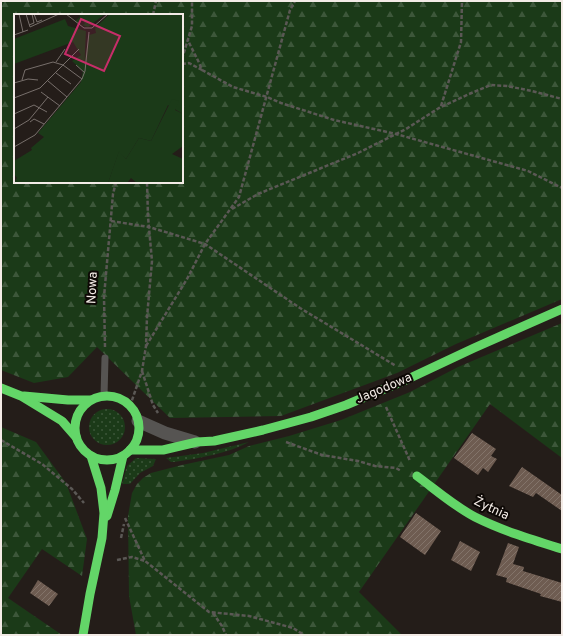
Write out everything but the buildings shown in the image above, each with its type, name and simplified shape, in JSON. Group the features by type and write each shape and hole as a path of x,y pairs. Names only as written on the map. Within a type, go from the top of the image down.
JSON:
{"street":[{"name":"Jagodowa","path":"126,453 163,450 197,442 214,441 311,417 379,392 562,309"},
{"path":"1,388 21,396 62,421 76,437 85,451 91,456 99,459 115,459 126,453 135,444 138,437 138,421 135,413 124,400 116,397 104,396 90,400 68,400 21,396"},
{"path":"76,437 75,428 79,412 90,400"},
{"name":"Jagodowa","path":"138,421 165,433 197,442"},
{"path":"103,528 126,453"},
{"path":"83,635 102,538 104,513 101,488 91,456"},
{"name":"Żytnia","path":"417,476 462,509 485,522 520,536 562,549"}],"lane":[{"path":"104,396 105,358"}],"path":[{"path":"153,14 156,1"},
{"path":"183,56 192,26 192,1"},
{"path":"146,346 187,279 205,244 239,197 290,10 295,1"},
{"path":"441,107 461,42 462,1"},
{"path":"188,39 202,70"},
{"path":"183,64 189,63 232,87 334,120 396,134 528,171 562,188"},
{"path":"230,210 258,194 358,153 406,129 441,107 491,85 507,86 562,99"},
{"name":"Nowa","path":"105,358 104,297 116,183"},
{"path":"130,406 142,371 146,346 152,261 147,183"},
{"path":"111,221 149,227 205,244 300,308 400,368 408,379"},
{"path":"142,371 153,405 161,418"},
{"path":"379,392 417,476"},
{"path":"1,440 42,464 72,489 86,505 104,513"},
{"path":"282,440 322,455 358,461 375,466 396,468 417,476"},
{"path":"125,518 146,561"},
{"path":"116,560 132,557 146,561 209,612 249,616 293,628 304,635"},
{"path":"213,612 226,635"}],"green space":[{"path":"1,1 562,1 562,299 456,344 397,373 281,416 170,418 97,347 68,377 34,383 1,370"},
{"path":"562,323 562,458 490,404 359,592 402,635 136,635 129,596 128,516 132,493 137,484 143,478 151,473 229,455 249,446 289,436 341,420 410,392 458,367"},
{"path":"111,409 120,414 124,420 124,434 120,440 111,445 103,445 94,440 90,434 89,423 94,414 100,410"},
{"path":"1,427 36,442 66,483 87,539 82,576 42,549 8,598 62,635 1,635"},
{"path":"249,442 222,453 203,457 174,462 171,462 166,458 203,453"},
{"path":"136,458 156,459 153,466 140,473 130,484 122,484 127,466"}],"traffic: fast":[{"path":"130,450 163,450 197,442 214,441 311,417 346,405 408,379 562,309"},
{"path":"1,388 21,396 62,421 76,437"},
{"path":"24,396 68,400 90,400"},
{"path":"107,396 125,401 130,405 134,410 139,428 134,446 130,451 125,455 107,460 89,455 84,451 80,446 75,428 80,410 84,405 89,401 107,396"},
{"path":"83,635 102,538 104,513 101,488 91,456"},
{"path":"107,516 123,456"},
{"path":"417,476 467,513 507,531 562,549"}]}
